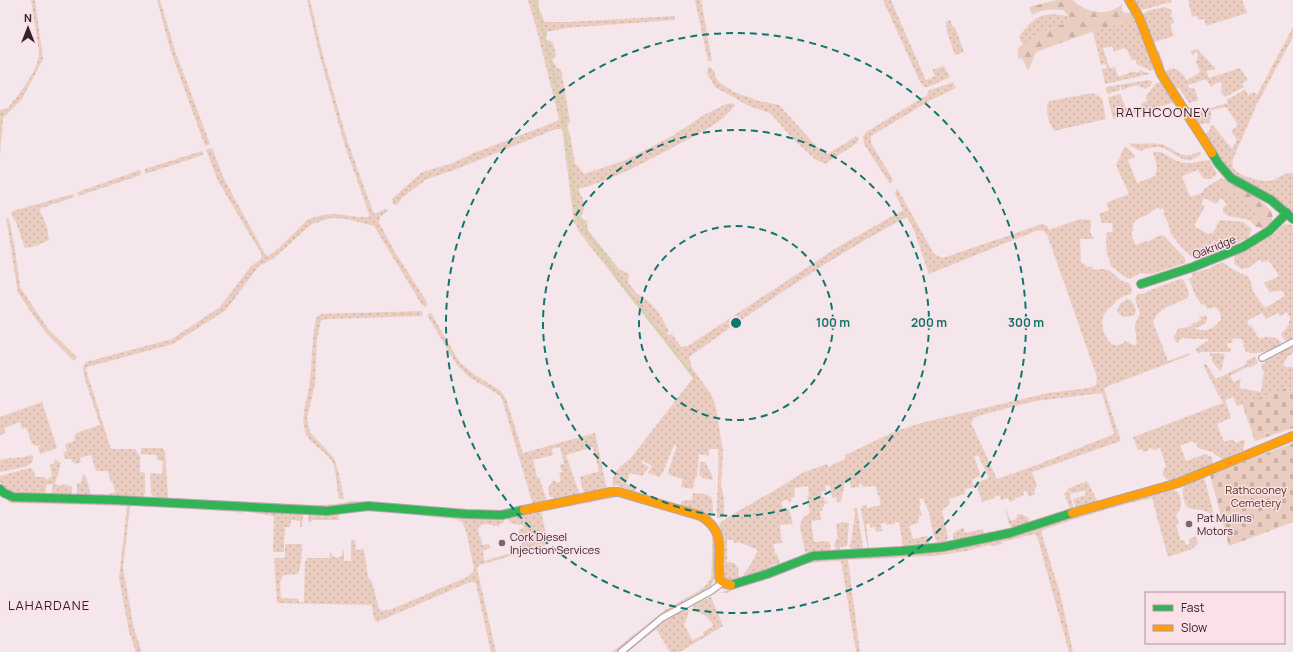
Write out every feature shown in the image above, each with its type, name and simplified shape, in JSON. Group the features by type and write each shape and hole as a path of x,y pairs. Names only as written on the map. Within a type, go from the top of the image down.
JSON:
{"street":[{"path":"1129,0 1139,17 1162,74 1218,163 1225,172 1239,183 1271,200 1290,216"},
{"name":"Oakridge","path":"1141,284 1193,267 1243,247 1290,216"},
{"path":"1262,358 1293,342"},
{"path":"622,652 662,618 711,591 722,583 731,584 758,577 813,556 938,548 1010,534 1081,510 1178,483 1293,436"},
{"path":"0,490 7,495 20,497 116,500 327,511 341,510 354,506 368,506 481,515 505,514 601,494 619,492 701,516 711,522 717,531 719,538 718,575 722,583"}],"green space":[{"path":"31,0 35,0 43,59 22,99 3,118 0,155 0,110 8,108 28,82 38,59 39,52"},
{"path":"157,0 160,0 175,51 210,144 205,146 171,52"},
{"path":"307,0 310,0 322,52 347,140 374,214 385,209 388,211 380,217 379,223 395,252 427,302 426,307 422,305 374,226 347,219 331,218 312,224 274,258 259,266 226,310 173,344 87,367 86,370 111,449 135,449 140,456 140,472 145,473 145,493 143,498 102,498 99,494 105,494 107,496 115,492 113,482 111,482 108,471 96,471 91,455 80,458 81,462 75,464 75,462 72,462 71,459 65,459 63,452 67,451 65,444 75,441 74,438 76,433 100,425 84,376 83,367 86,362 172,339 220,307 251,266 261,259 262,255 218,181 206,150 212,148 224,179 265,254 268,256 280,247 308,219 323,215 335,214 369,217 344,143 319,53"},
{"path":"528,0 538,0 539,9 545,22 675,16 674,20 566,28 547,32 546,40 553,42 556,56 552,60 557,68 561,69 570,121 567,126 570,134 575,163 584,174 626,160 674,135 704,115 726,104 733,103 735,105 724,117 709,128 617,176 578,189 584,205 581,216 587,221 588,230 619,269 629,274 628,282 636,293 648,301 659,313 669,331 667,334 672,334 681,347 688,346 838,247 903,210 895,194 897,188 934,254 943,258 1042,224 1047,226 1049,230 1080,219 1091,220 1090,232 1094,239 1080,239 1081,262 1086,266 1092,267 1094,270 1101,269 1111,272 1120,280 1129,283 1132,289 1131,294 1119,299 1104,314 1102,326 1107,338 1115,345 1120,345 1125,341 1136,345 1135,324 1140,313 1135,300 1137,294 1143,294 1180,279 1184,280 1189,293 1188,297 1159,312 1153,322 1168,361 1190,353 1190,355 1106,387 1104,389 1121,441 1032,472 1037,486 1034,490 1035,494 1029,497 1026,490 1023,492 1024,495 1017,498 1015,497 1016,499 1010,502 1008,498 1001,500 999,495 994,497 995,498 982,502 976,483 989,478 978,455 974,457 980,473 979,476 972,480 974,487 965,489 965,494 949,499 950,504 942,510 948,538 944,543 939,544 935,538 932,531 930,515 923,498 919,499 921,505 919,506 922,515 919,516 918,523 909,526 913,539 926,536 930,538 931,540 926,546 903,548 899,522 886,525 885,522 881,524 882,531 876,532 875,527 870,528 870,524 866,524 868,550 861,509 862,506 866,505 867,508 881,505 879,495 876,486 863,487 862,484 859,484 859,487 851,488 850,481 844,483 841,502 837,502 836,497 832,498 830,485 825,486 826,491 821,492 825,502 828,501 828,503 824,504 824,507 822,507 823,510 820,511 821,520 811,521 814,542 828,541 831,547 829,551 807,553 805,552 800,526 803,517 810,513 807,495 809,495 808,486 794,488 795,497 791,498 792,501 788,502 787,499 781,502 784,511 789,509 793,524 780,525 782,543 773,544 775,554 777,554 781,566 776,564 773,565 772,568 747,577 743,575 751,564 758,550 739,542 734,543 734,540 727,540 727,562 734,563 738,568 739,578 734,581 726,580 720,574 722,536 719,524 728,517 802,473 827,464 828,467 845,459 845,455 896,431 921,423 1048,393 1089,388 1096,385 1097,377 1048,237 1044,231 1038,230 929,274 914,230 907,217 878,232 823,266 769,301 689,357 692,368 711,394 716,407 723,452 721,485 724,499 724,517 717,517 719,466 718,449 709,449 709,456 699,454 697,477 695,477 693,489 681,487 683,479 669,475 668,472 677,446 674,445 660,477 648,473 652,466 642,460 642,463 649,467 642,476 630,473 626,484 636,487 634,492 616,485 613,486 613,477 617,470 630,459 693,378 579,232 574,222 562,129 556,129 454,170 427,179 403,197 397,205 393,204 392,199 422,172 450,164 474,153 555,122 559,119","holes":["1102,393 1114,434 1037,465 997,479 971,423 974,418 981,415 1036,401"]},
{"path":"695,0 701,0 712,61 708,61"},
{"path":"883,0 891,0 927,83 926,80 935,76 932,70 944,66 950,77 928,87 924,87 920,82"},
{"path":"1056,0 1072,0 1085,9 1096,12 1107,12 1122,4 1122,10 1125,13 1132,13 1135,20 1097,30 1036,52 1028,71 1022,58 1018,59 1018,48 1039,33 1068,22 1069,16 1063,10 1047,10 1032,15 1029,7"},
{"path":"1132,0 1172,0 1171,2 1138,11"},
{"path":"1188,0 1242,0 1247,13 1206,26 1204,19 1199,20 1197,16 1192,17"},
{"path":"1164,7 1172,11 1170,17 1173,17 1174,22 1170,25 1174,36 1154,42 1156,50 1159,51 1164,65 1162,66 1142,15 1149,11"},
{"path":"1132,13 1134,13 1155,67 1152,71 1136,64 1136,60 1132,60 1125,48 1114,51 1112,46 1103,48 1108,63 1107,66 1105,64 1101,65 1093,32 1134,20"},
{"path":"1053,14 1069,16 1068,22 1039,33 1023,45 1019,36 1030,23 1041,16"},
{"path":"950,20 953,27 955,27 964,52 955,55 947,32 946,22"},
{"path":"1293,27 1293,37 1257,104 1232,164 1234,169 1239,173 1262,181 1269,181 1289,173 1293,173 1293,214 1228,171 1204,136 1210,130 1210,126 1213,125 1232,149 1237,140 1231,131 1238,125 1226,107 1211,110 1209,124 1206,123 1198,125 1192,115 1195,112 1228,103 1226,100 1245,89 1248,95 1254,92 1257,95"},
{"path":"1197,49 1216,69 1206,71 1209,78 1240,68 1248,80 1242,83 1244,87 1225,97 1221,92 1222,83 1218,82 1211,87 1206,79 1188,85 1189,88 1194,88 1198,98 1197,101 1189,103 1179,88 1175,90 1164,73 1168,70 1174,69 1180,72 1187,80 1200,72 1196,62 1198,53 1195,52 1193,56 1190,52"},
{"path":"1108,64 1110,68 1115,67 1118,77 1134,71 1136,73 1140,70 1150,74 1105,84 1102,69 1106,68"},
{"path":"710,67 714,71 719,82 734,92 759,101 779,105 819,149 827,154 856,136 859,139 857,143 825,164 815,159 795,141 770,113 751,107 715,87 707,73 708,68"},
{"path":"1149,80 1153,82 1146,89 1136,85 1122,90 1121,86 1119,87 1120,90 1107,94 1106,87"},
{"path":"1162,81 1176,102 1113,119 1108,97 1121,94 1126,108 1128,108 1130,112 1142,106 1141,104 1147,101 1146,96 1155,84"},
{"path":"953,82 956,88 931,100 871,136 871,143 893,180 890,184 864,144 863,136 866,132 927,95 928,91"},
{"path":"1093,93 1102,98 1106,119 1054,131 1050,124 1047,112 1049,101"},
{"path":"1129,143 1160,144 1185,155 1194,154 1200,151 1201,154 1189,160 1179,157 1159,147 1140,151 1131,146"},
{"path":"1125,146 1134,154 1135,157 1128,160 1137,183 1155,176 1157,166 1153,152 1160,152 1176,161 1183,163 1209,160 1217,173 1213,178 1203,178 1198,170 1182,176 1190,197 1202,193 1205,188 1218,180 1258,211 1255,217 1250,221 1232,217 1223,212 1223,208 1227,204 1221,198 1216,204 1204,198 1201,204 1205,206 1194,226 1208,234 1213,233 1220,220 1243,222 1252,229 1248,238 1201,259 1195,260 1182,248 1171,234 1163,213 1165,212 1162,208 1160,210 1158,207 1133,223 1133,231 1131,232 1136,245 1146,241 1147,242 1160,235 1164,236 1184,257 1186,262 1152,274 1140,273 1130,279 1125,277 1111,266 1109,257 1107,257 1106,236 1107,232 1113,232 1112,223 1102,223 1099,214 1109,210 1106,203 1129,194 1116,165"},
{"path":"202,151 203,155 145,174 145,169"},
{"path":"140,170 141,175 78,196 78,192"},
{"path":"1221,178 1226,179 1240,187 1257,198 1269,209 1272,213 1272,218 1267,227 1263,230 1256,227 1250,221 1255,217 1258,211 1220,183 1218,180"},
{"path":"73,194 74,197 39,209 46,224 49,240 36,246 25,248 16,222 11,214 13,211"},
{"path":"6,217 9,219 15,249 20,287 48,329 77,357 74,361 45,332 18,293"},
{"path":"1286,224 1293,225 1293,337 1286,342 1281,335 1291,320 1287,312 1280,316 1278,313 1266,319 1262,313 1247,321 1249,326 1251,325 1259,339 1265,337 1277,338 1282,344 1264,352 1246,352 1243,347 1244,344 1242,339 1233,338 1232,343 1227,343 1227,347 1231,348 1230,352 1202,352 1198,354 1195,349 1209,340 1208,339 1182,338 1178,343 1176,342 1173,337 1178,329 1192,326 1191,324 1201,320 1199,314 1201,317 1206,315 1207,321 1206,323 1195,328 1199,330 1210,329 1221,319 1220,312 1216,307 1207,309 1205,304 1202,305 1195,295 1189,279 1192,277 1192,273 1211,268 1222,262 1237,272 1248,276 1254,293 1265,308 1285,296 1282,290 1276,292 1275,290 1270,293 1264,283 1279,276 1270,262 1263,262 1259,260 1248,268 1241,269 1234,263 1235,255 1274,234"},
{"path":"1127,299 1131,300 1135,307 1136,313 1133,316 1123,317 1117,311 1120,304"},
{"path":"422,311 423,316 326,319 321,321 317,339 315,384 307,418 310,432 334,458 344,499 339,499 333,463 330,458 307,436 303,419 310,382 316,318 321,314"},
{"path":"431,313 460,363 475,375 501,391 506,399 523,453 595,433 607,490 587,494 583,491 580,477 599,471 593,447 566,455 579,492 578,496 556,501 553,497 550,497 548,488 553,481 557,483 561,481 559,473 562,472 560,465 564,464 560,447 552,449 553,455 533,460 537,477 540,479 546,498 543,503 504,512 503,509 521,505 533,505 502,399 499,395 469,377 457,365 427,315"},
{"path":"1293,346 1293,353 1287,357 1283,365 1286,367 1293,367 1293,386 1237,406 1233,397 1225,400 1231,418 1217,424 1224,442 1233,439 1235,443 1243,440 1245,442 1243,450 1223,460 1212,452 1198,448 1196,442 1194,443 1193,441 1180,446 1186,461 1205,454 1212,457 1213,465 1170,482 1163,475 1163,471 1166,466 1160,448 1154,450 1151,448 1143,452 1142,449 1138,450 1133,437 1223,403 1203,365 1206,364 1216,379 1245,365 1247,360 1255,357 1258,363 1230,376 1234,382 1241,379 1239,388 1261,392 1264,371 1261,368 1263,365 1274,355"},
{"path":"1210,353 1225,354 1221,371 1213,363 1211,359 1213,358 1212,356 1210,357"},
{"path":"1293,386 1293,428 1255,441 1242,404"},
{"path":"42,402 57,448 40,454 38,447 40,445 36,446 32,444 26,427 22,429 20,422 4,428 6,433 0,435 0,417"},
{"name":"Rathcooney Cemetery","path":"1293,443 1293,522 1229,546 1210,475"},
{"path":"141,448 163,448 165,451 168,498 320,505 353,501 497,511 496,513 334,509 154,499 151,493 150,473 162,474 163,461 157,460 157,455 141,454"},
{"path":"31,455 33,456 33,460 30,464 24,467 0,472 0,460"},
{"path":"54,459 61,463 55,484 62,486 63,484 72,487 72,493 70,495 51,494 53,484 46,485 46,494 9,491 0,482 0,476 30,468 34,472 35,477 45,477 46,480 52,476 50,464 55,463"},
{"path":"700,462 705,462 713,480 702,478 702,476 699,475"},
{"path":"83,474 85,475 92,497 78,496 77,483 81,484"},
{"path":"1204,477 1215,518 1205,511 1189,508 1184,500 1184,484"},
{"path":"1087,481 1098,502 1129,492 1128,494 1077,510 1073,499 1086,495 1084,490 1071,494 1069,491 1074,510 1071,511 1064,493 1068,491 1067,489"},
{"path":"1172,488 1178,492 1181,501 1180,510 1176,514 1179,524 1176,525 1181,541 1184,540 1186,545 1190,543 1189,539 1196,536 1198,544 1194,546 1195,548 1168,557 1152,498 1110,508 1042,530 1042,535 1060,593 1073,652 1069,652 1038,539 1035,534 1002,542 1002,544 993,546 988,545 967,551 933,556 848,560 860,652 856,652 841,561 805,564 735,588 728,593 721,593 732,589 733,587 813,559 897,554 1054,522"},
{"path":"693,493 710,496 713,513 711,513 710,516 680,506 682,501 692,500"},
{"path":"615,494 701,519 716,536 717,559 715,578 710,588 665,614 618,652 612,652 665,610 702,589 711,578 712,534 706,526 699,521 618,497 541,512 548,541 547,544 542,547 479,565 477,569 496,652 491,652 476,584 474,582 470,582 377,622 374,620 372,605 277,603 274,558 285,558 285,544 302,544 301,559 297,574 284,575 282,577 280,583 281,598 298,599 299,602 304,602 305,561 307,561 307,558 330,558 330,552 332,556 337,558 341,556 344,549 344,561 351,561 351,540 355,540 356,550 364,549 368,577 372,582 379,609 382,611 392,609 467,577 473,572 474,568 466,531 462,522 456,519 424,516 424,513 501,517 504,519 504,522 498,526 485,524 478,528 482,545 489,544 490,548 483,551 484,561 522,550 519,530 524,528 523,525 512,524 507,519 509,516"},
{"path":"9,499 238,510 244,514 236,512 182,508 130,506 123,568 134,629 142,652 136,652 129,632 119,578 127,506 10,503 8,502"},
{"path":"854,508 857,508 863,548 861,551 854,551 850,547 855,515"},
{"path":"1005,508 1011,521 1016,519 1017,515 1021,514 1029,518 1028,523 1013,528 1009,524"},
{"path":"247,512 300,512 303,515 302,527 300,527 300,521 291,520 290,527 285,527 284,552 273,552 274,517"},
{"path":"310,513 338,514 339,520 312,520 311,522 308,522 308,516"},
{"path":"844,522 849,523 847,546 840,547 840,551 837,552 834,545 838,538 836,524"},
{"path":"964,528 965,533 983,529 985,536 960,542 953,538 953,533"},
{"path":"711,597 723,626 680,652 670,652 656,629 628,652 624,652 669,616 684,607 689,610 684,624 692,640 704,635 703,632 713,626 707,618 693,609 693,607 696,603"}],"waterway":[{"path":"534,0 547,45 564,123 578,219 606,258 617,277 695,379"}],"traffic: fast":[{"path":"1212,153 1218,163 1231,178 1271,200 1293,219"},
{"path":"1141,284 1193,267 1243,247 1269,231 1287,213"},
{"path":"0,489 4,493 13,497 116,500 327,511 368,506 466,514 502,515 524,510"},
{"path":"731,585 767,574 813,556 943,547 1010,533 1072,513"}],"traffic: slow":[{"path":"1129,0 1139,17 1161,74 1212,153"},
{"path":"1072,513 1178,483 1293,436"},
{"path":"524,510 611,492 619,492 701,516 710,523 718,537 720,580 731,585"}],"place":[{"name":"Pat Mullins Motors","path":"1189,524"},
{"name":"Cork Diesel Injection Services","path":"502,543"}],"district":[{"name":"RATHCOONEY","path":"1163,112"},
{"name":"LAHARDANE","path":"49,605"}]}
